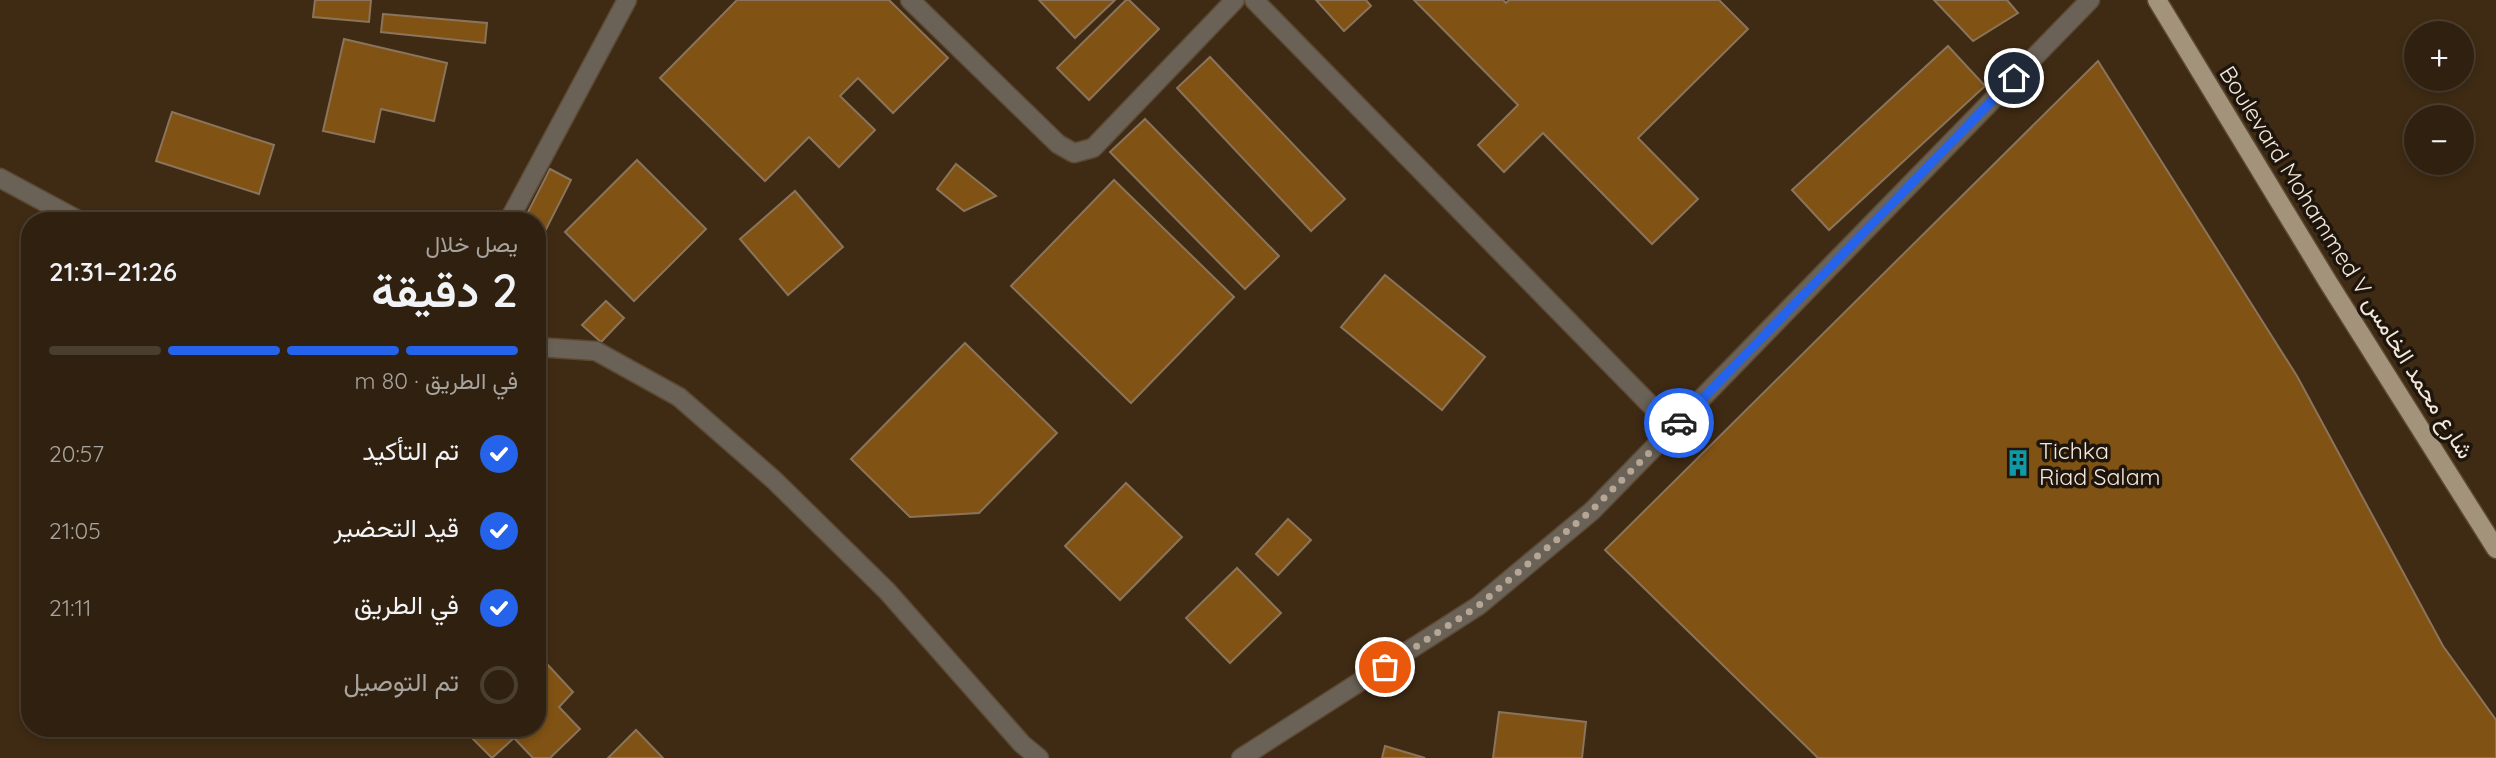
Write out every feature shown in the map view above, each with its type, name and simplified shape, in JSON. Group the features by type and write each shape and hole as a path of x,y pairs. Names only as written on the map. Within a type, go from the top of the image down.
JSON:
{"main road":[{"name":"Boulevard Mohammed V شارع محمد الخامس","path":"2157,0 2328,282 2496,549"}],"street":[{"path":"513,212 627,0"},
{"path":"910,0 1058,144 1074,153 1093,148 1235,0"},
{"path":"1254,0 1673,428"},
{"path":"1241,758 1478,606 1592,510 2090,0"},
{"path":"1,178 63,212"},
{"path":"546,348 596,351 679,397 774,480 887,591 1022,744 1039,758"}],"building":[{"path":"315,0 371,0 369,22 313,17"},
{"path":"737,0 889,0 948,58 893,113 858,78 840,96 875,130 839,167 809,137 765,181 660,78"},
{"path":"1039,0 1115,0 1075,38"},
{"path":"1126,0 1159,29 1089,100 1057,68"},
{"path":"1316,0 1366,0 1371,6 1344,31"},
{"path":"1414,0 1503,0 1506,3 1509,0 1719,0 1748,29 1638,138 1698,199 1652,244 1543,133 1504,172 1478,145 1518,105"},
{"path":"1934,0 2007,0 2018,13 1973,41"},
{"path":"383,14 487,23 485,43 381,32"},
{"path":"344,39 447,63 434,121 381,109 374,142 323,131"},
{"path":"1948,46 1985,86 1829,230 1792,190"},
{"path":"1210,57 1345,199 1311,231 1177,88"},
{"name":"Tichka Riad Salam","path":"2098,61 2297,376 2443,646 2496,720 2496,758 1818,758 1605,550"},
{"path":"172,112 274,145 259,194 156,161"},
{"path":"1145,119 1279,256 1245,289 1110,152"},
{"path":"637,160 706,229 634,301 565,232"},
{"path":"956,164 996,196 964,211 937,189"},
{"path":"550,169 571,180 546,229 546,212 528,212"},
{"path":"1114,180 1234,297 1131,403 1011,286"},
{"path":"795,191 843,247 788,295 740,239"},
{"path":"1385,275 1485,357 1442,410 1341,327"},
{"path":"606,301 624,318 601,342 582,325"},
{"path":"965,343 1057,433 979,513 910,517 851,459"},
{"path":"1126,483 1182,537 1120,600 1065,546"},
{"path":"1288,519 1311,540 1278,575 1256,554"},
{"path":"1237,568 1281,613 1230,663 1186,618"},
{"path":"546,665 573,692 559,707 580,729 550,758 533,758 514,738 492,758 471,737 546,737"},
{"path":"1499,712 1586,722 1582,758 1493,758"},
{"path":"636,730 663,758 608,758"},
{"path":"1385,746 1425,758 1382,758"}],"way so far":[{"path":"1385,667 1478,606 1592,510 1679,423"}],"place":[{"name":"Tichka Riad Salam","path":"2018,463"}],"route":[{"path":"1679,423 2014,78"}]}
